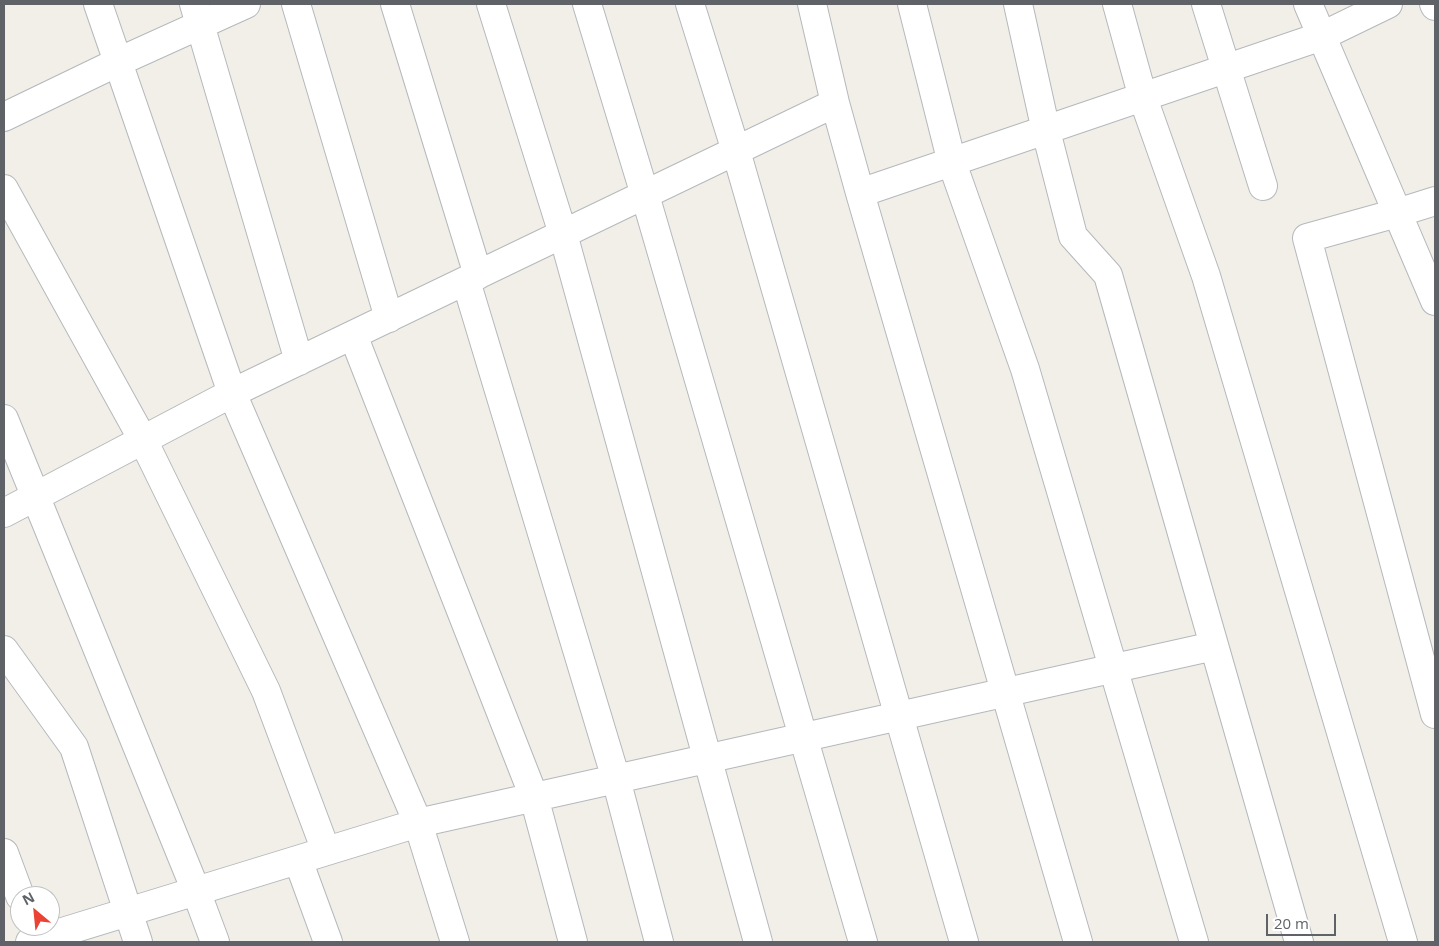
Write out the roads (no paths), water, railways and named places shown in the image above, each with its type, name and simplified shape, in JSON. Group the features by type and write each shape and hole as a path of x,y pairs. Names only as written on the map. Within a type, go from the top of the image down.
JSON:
{"street":[{"path":"98,4 232,393 418,823 455,942"},
{"path":"4,117 118,62 197,14 246,4"},
{"path":"296,4 389,318"},
{"path":"395,4 616,779 659,942"},
{"path":"491,4 562,234 758,942"},
{"path":"587,4 645,194 863,942"},
{"path":"690,4 736,151 964,942"},
{"path":"812,4 835,103 860,193 1078,942"},
{"path":"912,4 952,163 1024,369 1194,942"},
{"path":"1018,4 1046,131 1072,236 1108,275 1298,942"},
{"path":"1117,4 1142,98 1206,276 1403,942"},
{"path":"1206,4 1263,186"},
{"path":"1308,4 1435,301"},
{"path":"860,193 1322,36 1388,4"},
{"path":"197,14 300,361"},
{"path":"4,513 232,393 835,103"},
{"path":"4,189 143,440 266,691 326,851"},
{"path":"1435,201 1307,238 1435,714"},
{"path":"353,335 534,797 573,942"},
{"path":"4,419 215,942"},
{"path":"34,938 129,913 418,823 1214,646"},
{"path":"4,650 74,747 138,942"},
{"path":"4,852 16,886"},
{"path":"298,860 328,942"}]}
